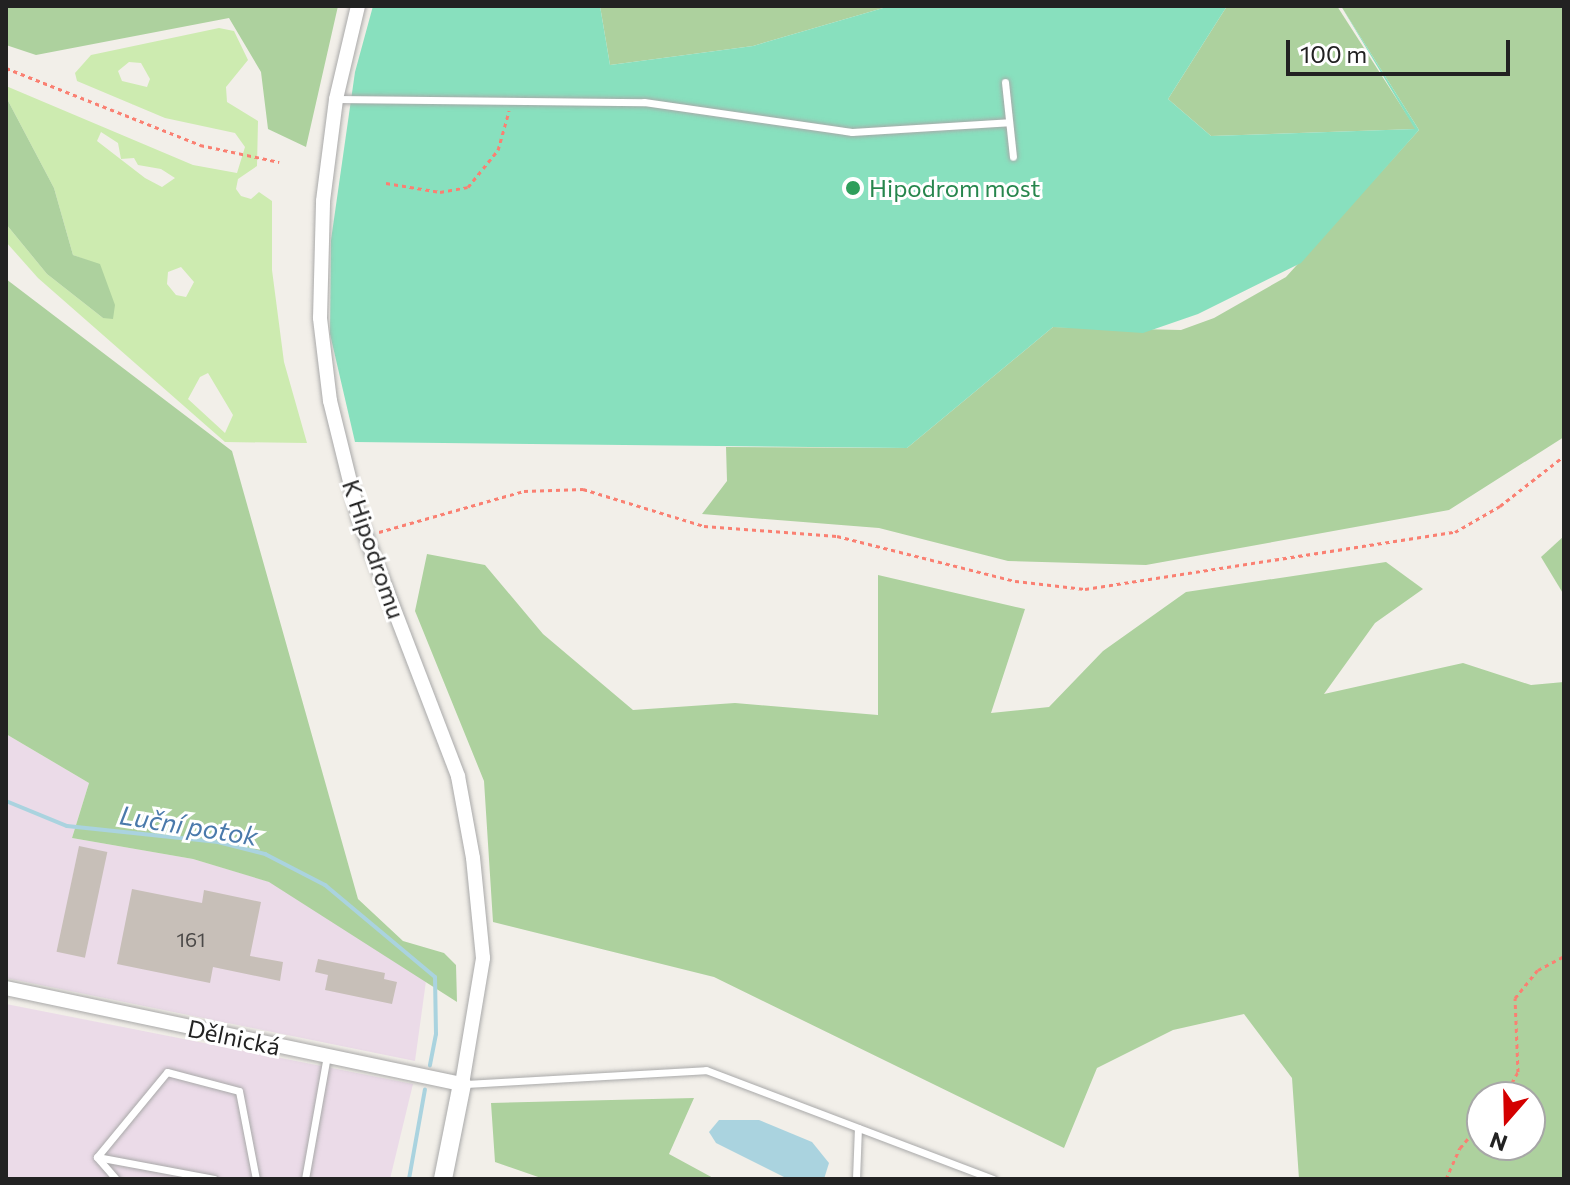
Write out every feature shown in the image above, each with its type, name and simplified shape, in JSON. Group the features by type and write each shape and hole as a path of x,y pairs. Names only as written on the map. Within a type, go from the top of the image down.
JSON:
{"street":[{"name":"K Hipodromu","path":"358,6 336,99 323,201 320,318 339,445 366,535 458,776 473,858 483,958 462,1084"},
{"name":"Dělnická","path":"6,988 462,1084"},
{"path":"443,1179 462,1084"}],"lane":[{"path":"1005,82 1013,157"},
{"path":"336,99 509,98 644,102 852,132 1009,122"},
{"path":"305,1179 327,1056"},
{"path":"462,1084 706,1070 993,1179"},
{"path":"97,1157 167,1072 239,1091 256,1179"},
{"path":"856,1179 858,1128"},
{"path":"97,1157 116,1179"},
{"path":"97,1157 214,1179"}],"path":[{"path":"6,68 200,145 279,162"},
{"path":"386,183 440,192 468,187 498,150 509,119 509,98"},
{"path":"366,535 524,491 583,489 704,526 837,536 1015,581 1085,589 1455,532 1500,506 1564,456"},
{"path":"1513,1081 1518,1072 1515,998 1538,970 1564,956"},
{"path":"1446,1179 1466,1141"}],"shaded area":[{"path":"6,734 89,783 72,838 193,859 270,882 426,981 415,1061 6,978"},
{"path":"6,1004 413,1084 390,1179 6,1179"}],"green space":[{"path":"6,6 338,6 306,147 268,129 261,72 229,18 36,55 6,45"},
{"name":"Hipodrom most","path":"373,6 600,6 610,65 753,46 890,6 1227,6 1168,99 1211,136 1415,129 1341,6 1419,130 1301,263 1198,314 1143,333 1053,327 907,448 355,442 330,334 331,240 355,72"},
{"path":"600,6 890,6 753,46 610,65"},
{"path":"1227,6 1337,6 1416,129 1211,136 1168,99"},
{"path":"1341,6 1564,6 1564,437 1449,510 1146,565 1008,561 879,528 702,514 727,481 726,447 907,448 1053,327 1181,330 1214,318 1286,277 1419,130"},
{"path":"219,28 234,31 248,60 226,87 227,102 258,121 257,166 238,179 236,189 241,196 251,199 259,192 272,201 272,270 284,362 307,443 225,442 38,278 6,242 6,224 47,274 103,318 100,265 73,255 54,188 6,97 6,86 193,165 237,173 245,147 235,133 165,118 77,81 75,73 91,55","holes":["129,62 141,63 150,79 147,87 122,81 118,71","101,132 118,143 121,159 134,158 138,165 161,169 175,178 162,187 145,178 97,141","181,267 194,282 186,297 176,295 167,284 168,272","208,373 233,415 225,433 188,399 200,377"]},
{"path":"6,97 54,188 73,255 100,264 115,305 113,319 103,318 47,274 6,224"},
{"path":"6,279 232,451 358,899 403,941 444,953 456,965 457,1002 269,882 193,859 72,838 89,783 6,734"},
{"path":"1564,536 1564,595 1541,557"},
{"path":"427,554 485,565 543,634 633,710 735,703 878,715 878,575 1025,609 991,713 1049,707 1103,651 1186,592 1386,562 1423,589 1375,623 1324,694 1463,663 1531,685 1564,682 1564,1179 1299,1179 1292,1078 1244,1014 1173,1030 1097,1068 1064,1148 714,977 493,922 484,781 415,611"},
{"path":"694,1098 669,1154 715,1179 544,1179 495,1162 491,1103"}],"water":[{"path":"719,1120 759,1120 812,1142 829,1163 824,1179 788,1179 716,1143 709,1132"}],"building":[{"path":"79,846 107,852 85,958 57,952"},
{"path":"132,889 202,903 204,890 261,902 250,956 283,962 280,981 213,967 210,983 117,964"},
{"path":"318,959 385,973 384,979 397,982 392,1004 325,990 328,975 315,972"}],"waterway":[{"name":"Luční potok","path":"6,801 67,826 218,842 265,854 325,885 435,977 436,1034 430,1065"},
{"name":"Luční potok","path":"409,1179 425,1089"}],"place":[{"name":"Hipodrom most","path":"853,188"}]}
